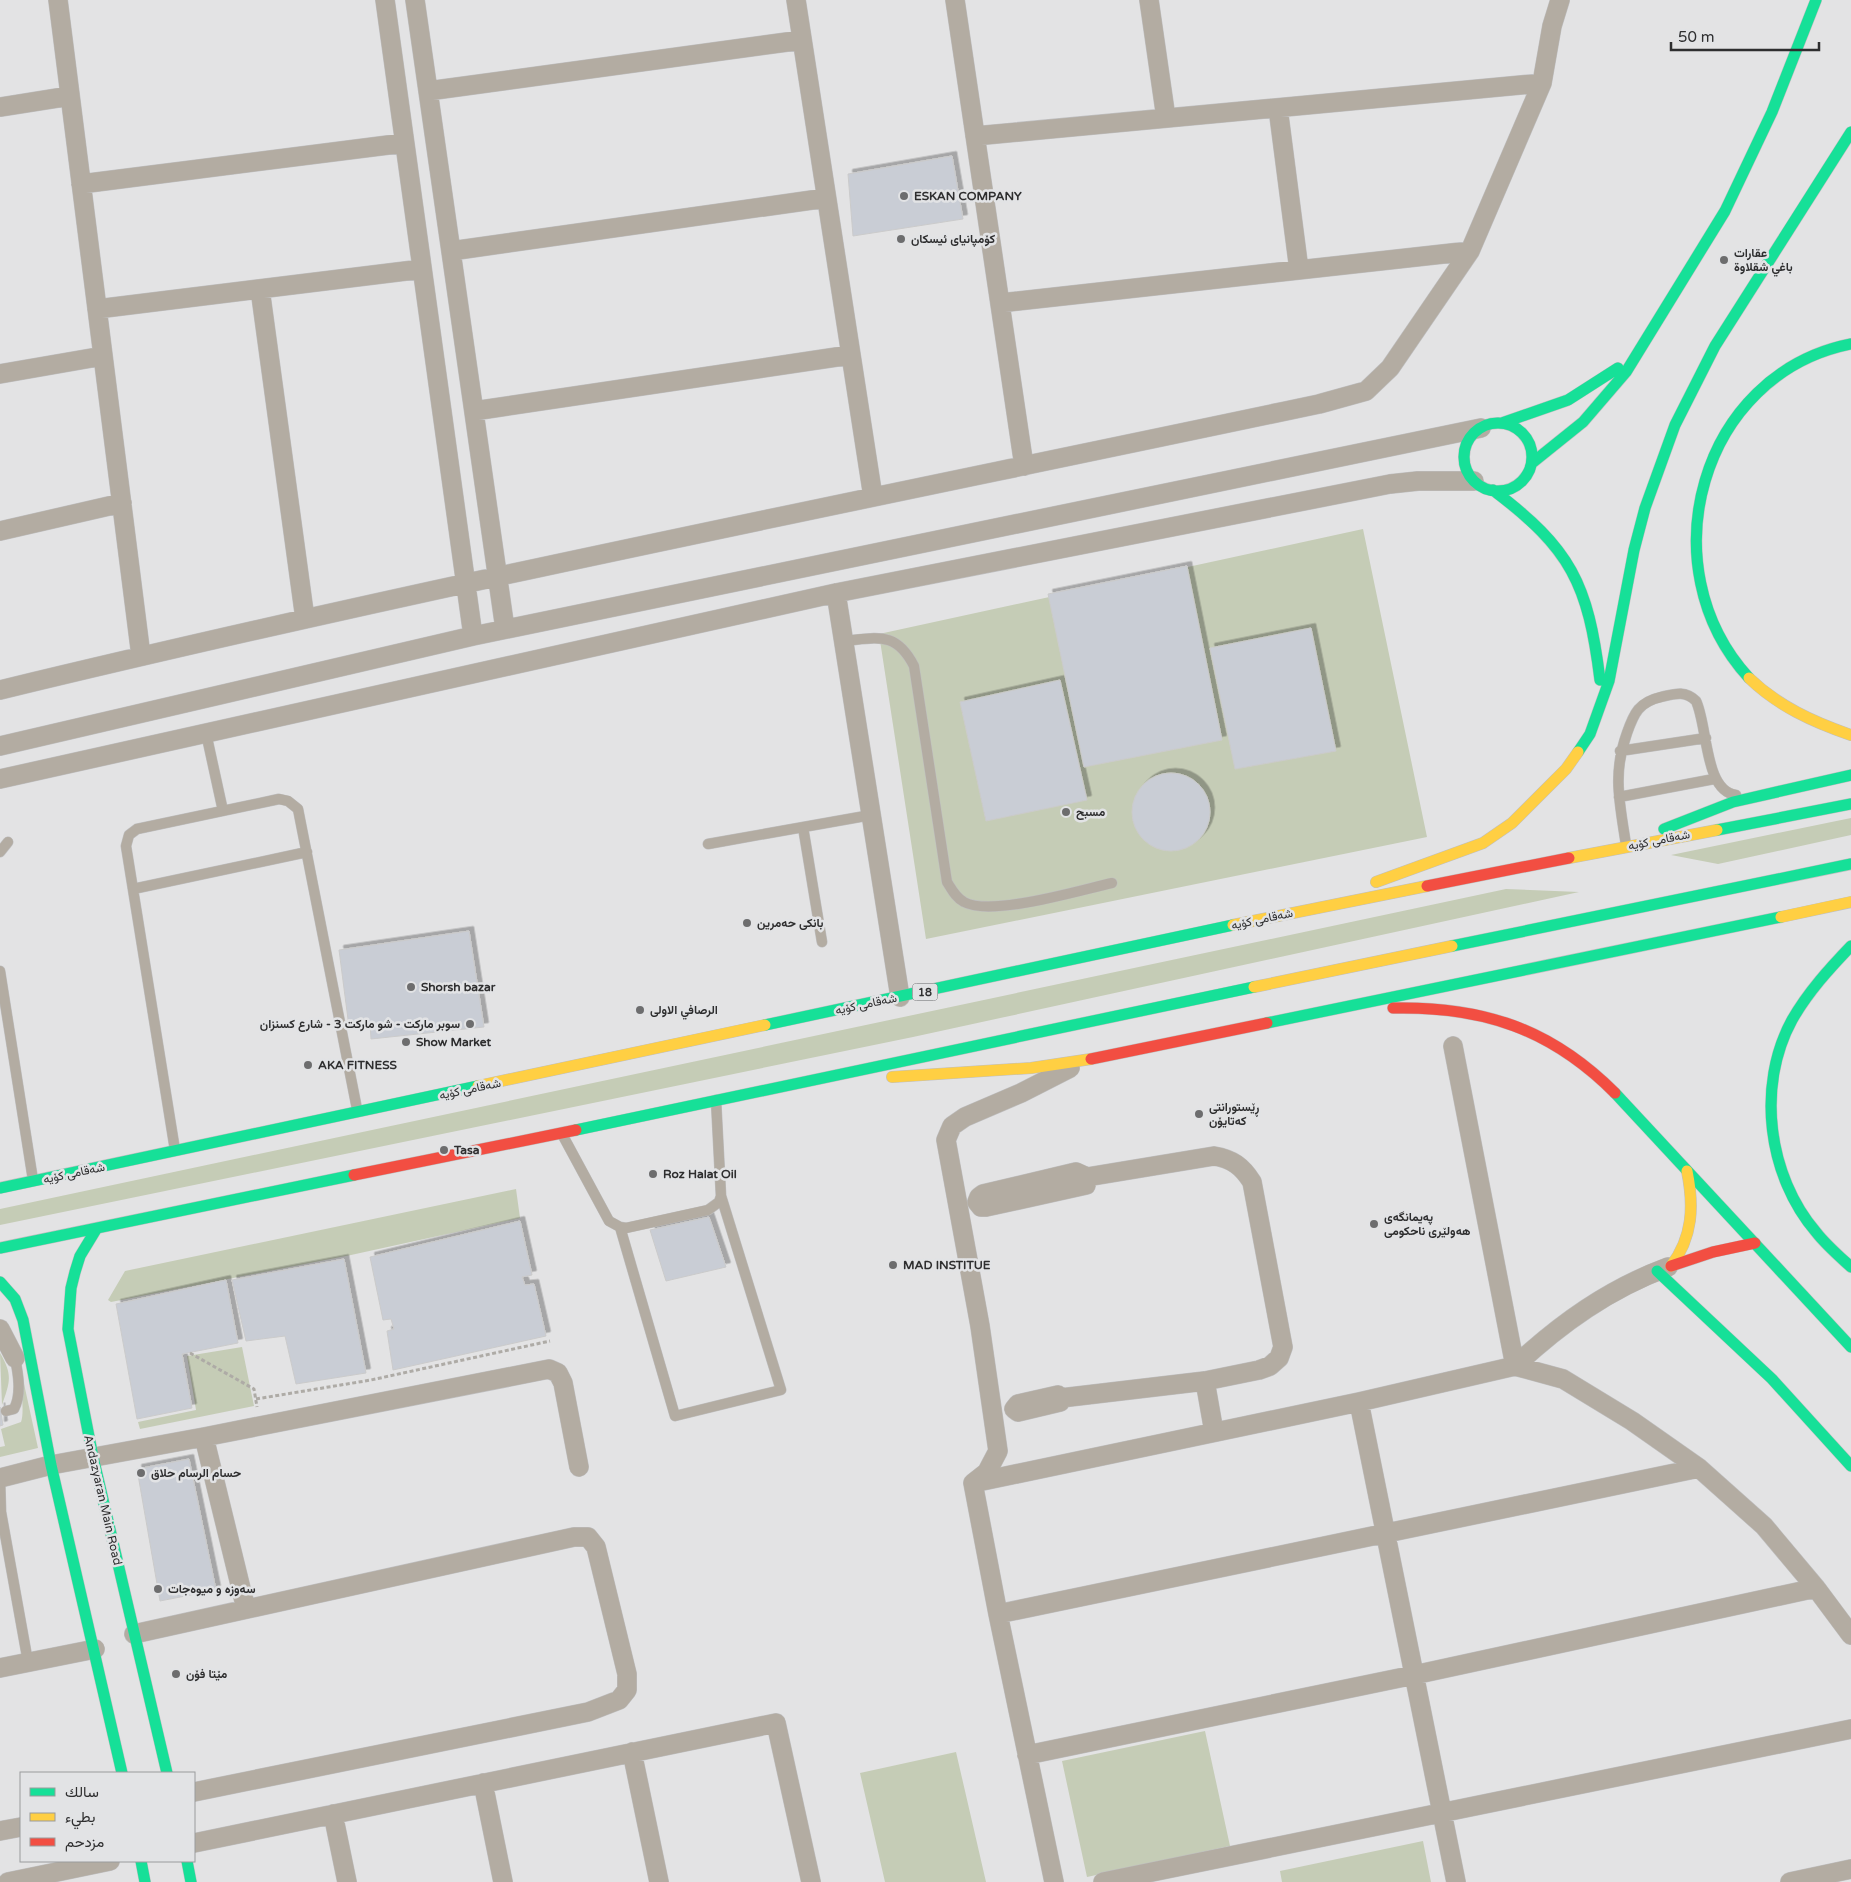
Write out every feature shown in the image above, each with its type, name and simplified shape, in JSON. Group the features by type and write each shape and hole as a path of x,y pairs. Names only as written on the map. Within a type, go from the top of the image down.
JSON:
{"main road":[{"path":"1532,463 1565,438 1605,398 1643,345 1725,211 1772,112 1816,0"},
{"path":"1292,912 1483,843 1512,823 1566,769 1590,734 1602,704 1638,533 1659,466 1675,425 1719,339 1851,132"},
{"path":"1851,344 1802,361 1766,384 1729,425 1715,449 1705,474 1698,501 1695,553 1698,576 1712,622 1738,664 1752,681 1801,715 1851,734"},
{"path":"1602,704 1596,639 1587,603 1575,572 1548,534 1493,490 1474,481 1466,466 1464,457 1469,440 1481,428 1547,409 1589,388 1627,361 1643,345"},
{"path":"1493,490 1514,487 1528,473 1532,463 1529,441 1522,432 1513,426 1502,423"},
{"path":"1627,847 1691,816 1749,796 1851,775"},
{"name":"شەقامی کۆیە","path":"0,1188 1292,912 1851,804"},
{"path":"0,1248 561,1133 1038,1031 1851,864"},
{"path":"803,1082 1030,1068 1086,1060 1851,902"},
{"path":"1851,946 1832,962 1808,991 1789,1024 1776,1060 1770,1089 1770,1118 1774,1148 1782,1176 1794,1203 1810,1228 1832,1252 1851,1267"},
{"path":"1334,1010 1431,1007 1484,1015 1534,1033 1579,1061 1599,1079 1687,1171 1851,1347"},
{"path":"1664,1268 1680,1256 1686,1244 1692,1218 1693,1202 1687,1171"},
{"name":"Andazyaran Main Road","path":"97,1228 80,1256 71,1288 68,1330 72,1374 167,1772"},
{"path":"1664,1268 1713,1252 1755,1243"},
{"path":"1664,1268 1722,1330 1772,1379 1851,1466"},
{"path":"0,1282 12,1291 18,1303 22,1356 34,1382 51,1465 95,1649 122,1772"},
{"path":"34,1382 51,1379"},
{"path":"141,1862 145,1882"},
{"path":"187,1862 191,1882"}],"street":[{"path":"58,0 141,656"},
{"path":"385,0 473,636"},
{"path":"415,0 505,629"},
{"path":"796,0 872,498"},
{"path":"955,0 1024,466"},
{"path":"1149,0 1166,118"},
{"path":"0,690 141,656 498,577 1366,392 1390,368 1470,251 1542,83 1552,26 1560,0"},
{"path":"428,91 802,40"},
{"path":"975,136 1542,83"},
{"path":"0,107 70,96"},
{"path":"1278,108 1299,270"},
{"path":"81,184 404,143"},
{"path":"451,251 826,198"},
{"path":"1000,303 1470,251"},
{"path":"97,309 422,269"},
{"path":"260,289 306,619"},
{"path":"474,412 850,355"},
{"path":"0,374 103,356"},
{"path":"0,746 505,629 1481,428"},
{"path":"0,778 836,593 1390,484 1418,481 1474,481"},
{"path":"0,531 122,503"},
{"path":"836,593 900,997"},
{"path":"1453,1046 1515,1366"},
{"path":"973,1483 987,1472 998,1451 980,1326 946,1140 952,1126 965,1117 1021,1093 1086,1060"},
{"path":"1061,1398 1205,1381 1270,1366 1279,1358 1283,1346 1252,1182 1237,1163 1214,1156 1087,1176 1076,1172 984,1194 979,1197 977,1202 983,1207 1079,1188 1086,1185 1087,1176"},
{"path":"1515,1366 1547,1336 1581,1311 1618,1289 1664,1268"},
{"path":"0,1329 22,1356"},
{"path":"973,1483 1359,1402 1515,1366 1563,1379 1632,1421 1699,1468 1764,1526 1816,1588 1851,1635"},
{"path":"0,1478 51,1465 204,1438 549,1368 558,1374 563,1383 579,1467"},
{"path":"1205,1381 1214,1432"},
{"path":"1359,1402 1456,1882"},
{"path":"204,1438 246,1609"},
{"path":"998,1614 1699,1468"},
{"path":"973,1483 998,1614 1054,1882"},
{"path":"134,1634 574,1537 588,1537 596,1547 627,1674 627,1690 619,1700 588,1712 195,1792"},
{"path":"1027,1755 1414,1675 1816,1588"},
{"path":"0,1668 95,1649"},
{"path":"195,1843 776,1723 811,1882"},
{"path":"1103,1882 1851,1729"},
{"path":"632,1752 658,1882"},
{"path":"483,1783 503,1882"},
{"path":"333,1814 348,1882"},
{"path":"0,1831 20,1827"},
{"path":"8,1882 105,1862"},
{"path":"1790,1882 1851,1869"}],"lane":[{"path":"844,640 884,638 893,640 908,656 914,666 947,882 956,896 965,903 990,907 1010,905 1112,883"},
{"path":"1627,847 1617,782 1620,751 1636,708 1652,699 1678,693 1691,696 1696,701 1714,779 1724,792 1749,796"},
{"path":"206,733 223,811"},
{"path":"1620,751 1706,738"},
{"path":"1619,798 1714,779"},
{"path":"175,1151 126,846 129,835 137,829 279,799 288,801 298,809 358,1112"},
{"path":"708,844 871,815"},
{"path":"803,827 822,942"},
{"path":"0,852 8,842"},
{"path":"132,889 307,852"},
{"path":"0,971 33,1182"},
{"path":"620,1227 675,1416 781,1390 722,1196 716,1100"},
{"path":"561,1133 609,1221 620,1227 708,1210 719,1202 722,1196"},
{"path":"6,1410 14,1409 17,1404 18,1374 22,1356"},
{"path":"0,1478 1,1512 28,1662"}],"path":[{"path":"256,1399 371,1380 550,1341"},
{"path":"190,1353 254,1389 256,1412"}],"green space":[{"path":"1363,529 1427,837 926,939 879,634"},
{"path":"1851,818 1851,835 1718,864 1671,855"},
{"path":"1506,889 1579,892 913,1037 0,1225 0,1209"},
{"path":"516,1189 520,1218 351,1255 111,1302 108,1300 125,1271"},
{"path":"242,1347 254,1406 140,1429 138,1422 196,1410 187,1356"},
{"path":"0,1353 7,1367 9,1379 2,1405"},
{"path":"21,1370 38,1448 0,1457 0,1447 5,1446 1,1429 21,1422"},
{"path":"1205,1731 1230,1846 1087,1877 1062,1761"},
{"path":"956,1752 986,1882 885,1882 860,1773"},
{"path":"1423,1841 1431,1882 1282,1882 1280,1871"}],"building":[{"name":"ESKAN COMPANY","path":"952,156 963,219 853,236 848,174"},
{"path":"1187,566 1222,740 1084,767 1048,594"},
{"path":"1311,628 1336,751 1235,769 1210,648"},
{"path":"1060,680 1087,800 986,821 960,702"},
{"path":"1171,773 1186,776 1199,784 1207,797 1210,812 1207,827 1199,840 1186,848 1171,851 1156,848 1143,840 1135,827 1132,812 1135,797 1143,784 1156,776"},
{"name":"Shorsh bazar","path":"469,931 484,1027 371,1039 370,1024 349,1027 339,950"},
{"path":"709,1217 726,1267 666,1281 650,1230"},
{"path":"520,1221 532,1275 522,1277 525,1285 534,1284 546,1336 393,1370 387,1331 394,1329 391,1319 383,1320 370,1257"},
{"path":"344,1259 366,1373 296,1384 285,1336 246,1341 232,1280"},
{"path":"226,1280 238,1343 182,1354 192,1408 137,1419 116,1304"},
{"path":"0,1407 3,1425 0,1426"},
{"path":"189,1459 216,1590 160,1601 137,1469"}],"traffic: fast":[{"path":"1532,463 1583,422 1626,372 1725,211 1772,112 1816,0"},
{"path":"1578,752 1590,734 1609,681 1634,550 1645,508 1675,425 1715,346 1851,132"},
{"path":"1749,678 1718,633 1701,583 1697,531 1705,481 1725,434 1757,393 1799,362 1851,344"},
{"path":"1502,423 1568,400 1618,368"},
{"path":"1498,423 1511,426 1522,433 1529,444 1532,457 1529,470 1522,481 1511,488 1498,491 1485,488 1474,481 1467,470 1464,457 1467,444 1474,433 1485,426 1498,423"},
{"path":"1493,490 1520,511 1541,531 1558,550 1571,571 1589,618 1600,680"},
{"path":"1664,829 1733,802 1851,775"},
{"path":"1717,830 1851,804"},
{"path":"1452,946 1851,864"},
{"path":"1267,1023 1781,917"},
{"path":"765,1025 1233,925"},
{"path":"1851,946 1819,981 1792,1020 1781,1046 1774,1073 1771,1101 1772,1130 1778,1158 1787,1185 1800,1210 1816,1232 1851,1267"},
{"path":"576,1130 1254,987"},
{"path":"0,1188 478,1086"},
{"path":"1615,1093 1851,1347"},
{"path":"0,1248 354,1175"},
{"path":"97,1228 80,1256 75,1272 71,1288 68,1329 93,1457 167,1772"},
{"path":"1657,1271 1772,1379 1851,1466"},
{"path":"0,1282 15,1299 23,1320 51,1465 122,1772"},
{"path":"141,1862 145,1882"},
{"path":"187,1862 191,1882"}],"traffic: slow":[{"path":"1749,678 1784,705 1823,725 1851,735"},
{"path":"1376,882 1483,843 1512,823 1566,769 1578,752"},
{"path":"1569,858 1717,830"},
{"path":"1233,925 1427,886"},
{"path":"1781,917 1851,902"},
{"path":"1254,987 1452,946"},
{"path":"478,1086 765,1025"},
{"path":"892,1077 1031,1068 1091,1059"},
{"path":"1671,1266 1684,1244 1690,1221 1691,1197 1687,1171"}],"traffic: jam":[{"path":"1427,886 1569,858"},
{"path":"1393,1008 1426,1008 1457,1011 1486,1017 1514,1026 1540,1037 1566,1052 1615,1093"},
{"path":"1091,1059 1267,1023"},
{"path":"354,1175 576,1130"},
{"path":"1671,1266 1713,1252 1755,1243"}],"place":[{"name":"ESKAN COMPANY","path":"904,196"},
{"name":"کۆمپانیای ئیسکان","path":"901,239"},
{"name":"عقارات باغي شقلاوة","path":"1724,260"},
{"name":"مسبح","path":"1066,812"},
{"name":"بانكی حه‌مرین","path":"747,923"},
{"name":"Shorsh bazar","path":"411,987"},
{"name":"الرصافي الاولى","path":"640,1010"},
{"name":"سوبر ماركت - شو ماركت 3 - شارع كسنزان","path":"470,1024"},
{"name":"Show Market","path":"406,1042"},
{"name":"AKA FITNESS","path":"308,1065"},
{"name":"ڕێستورانتی کەتایۆن","path":"1199,1114"},
{"name":"Tasa","path":"444,1150"},
{"name":"Roz Halat Oil","path":"653,1174"},
{"name":"پەیمانگەی هەولێری ناحکومی","path":"1374,1224"},
{"name":"MAD INSTITUE","path":"893,1265"},
{"name":"حسام الرسام حلاق","path":"141,1473"},
{"name":"سەوزە و میوەجات","path":"158,1589"},
{"name":"مێتا فۆن","path":"176,1674"}]}
